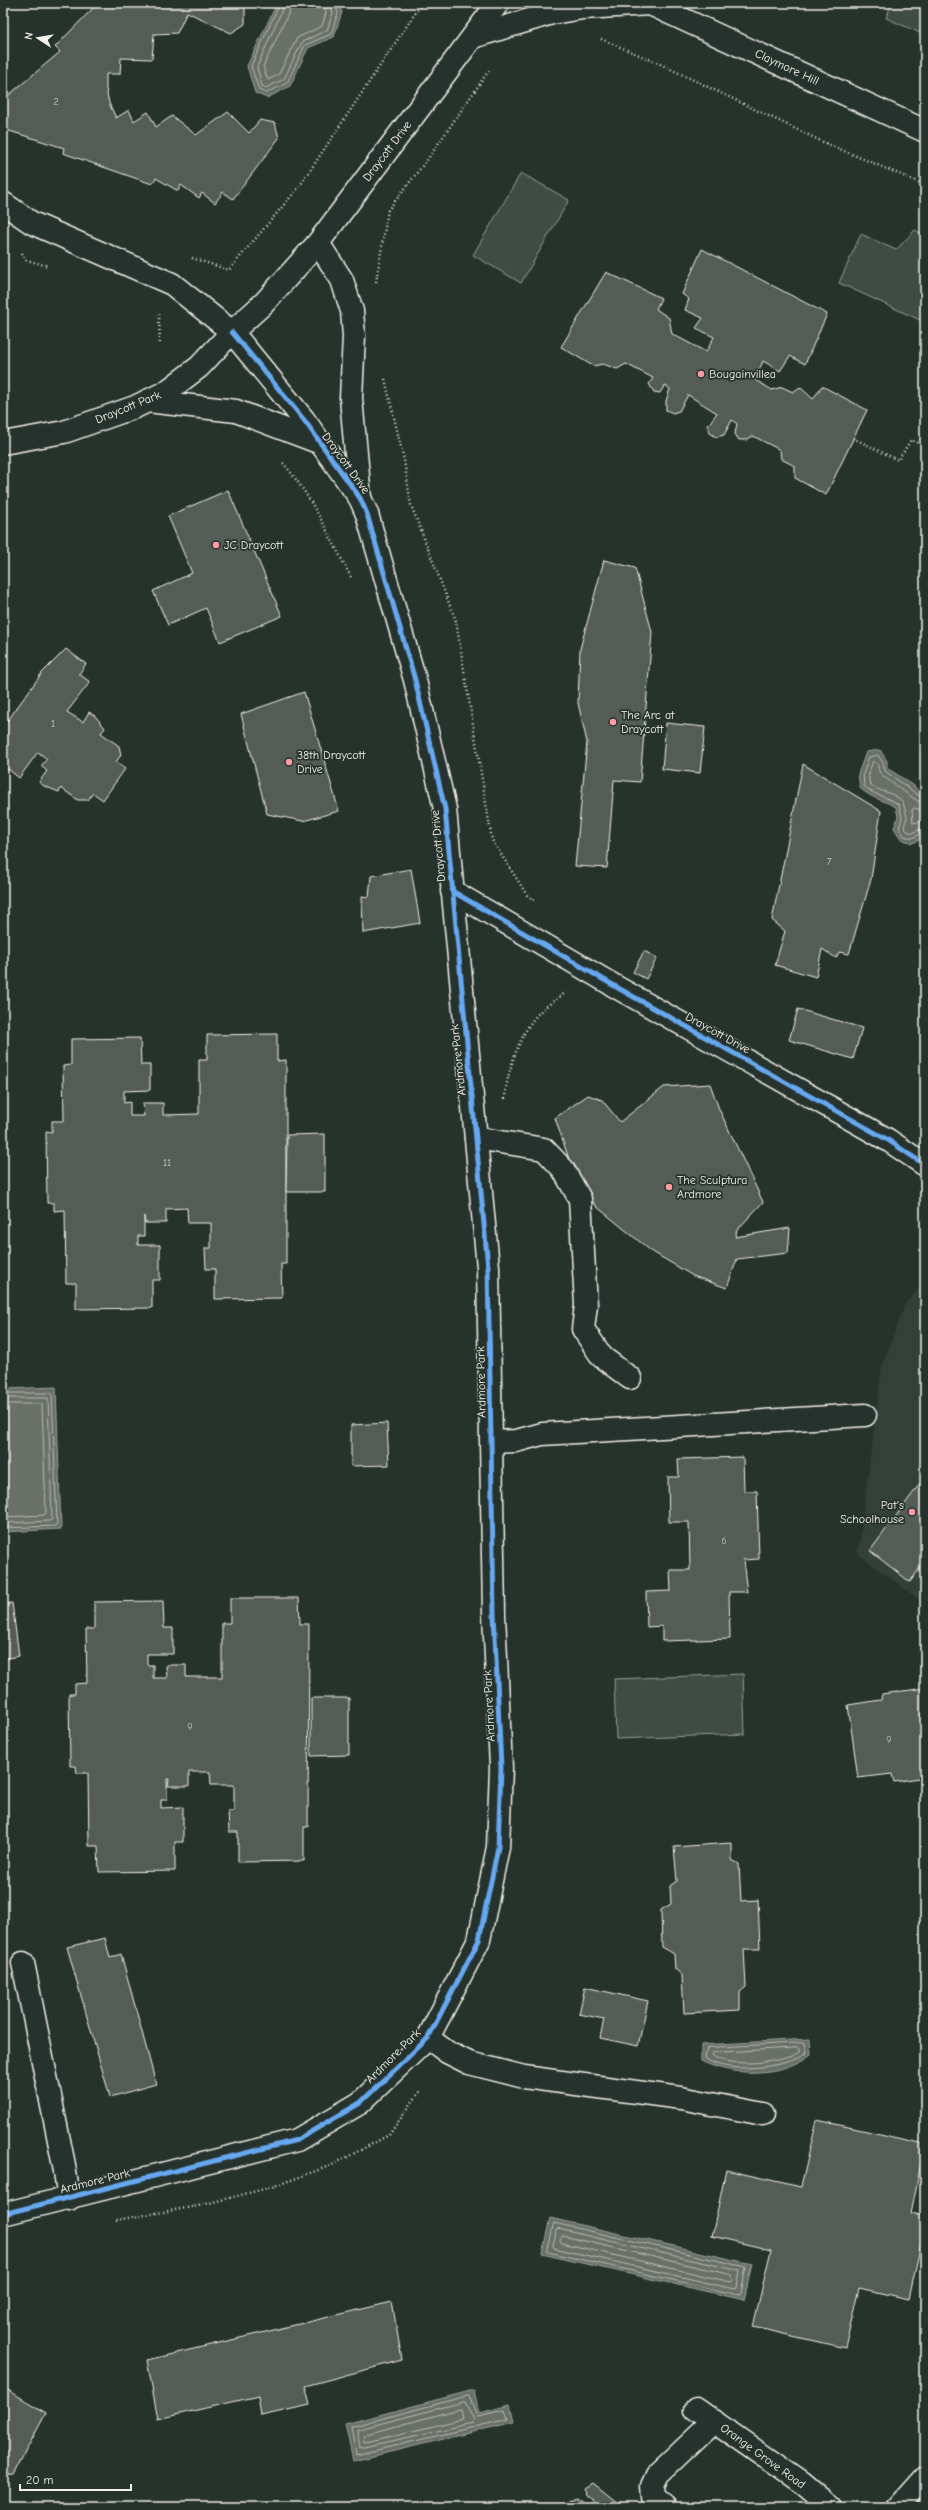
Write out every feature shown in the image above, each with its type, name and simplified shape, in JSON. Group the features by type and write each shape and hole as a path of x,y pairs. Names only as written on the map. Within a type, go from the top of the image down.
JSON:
{"street":[{"name":"Draycott Drive","path":"498,3 318,243 264,303 232,332 304,420 318,442 360,498 367,514 417,688 445,809 452,891 618,988 888,1140 925,1165"},
{"path":"473,37 552,13 583,8 649,4"},
{"name":"Claymore Hill","path":"649,4 925,131"},
{"path":"3,203 32,223 172,284 232,332"},
{"name":"Draycott Drive","path":"318,243 342,280 352,311 354,336 351,398 360,498"},
{"name":"Draycott Park","path":"3,443 64,432 147,401 166,392 199,366 232,332"},
{"path":"147,401 236,411 318,442"},
{"name":"Ardmore Park","path":"3,2214 69,2199 297,2140 360,2103 428,2038 478,1940 498,1847 501,1768 494,1614 488,1267 452,891"},
{"path":"476,1138 544,1150 563,1169 580,1199 586,1305 583,1329 602,1357 630,1378"},
{"path":"492,1442 516,1441 542,1434 865,1416"},
{"path":"23,1963 64,2165 69,2199"},
{"path":"428,2038 447,2052 469,2063 524,2077 681,2098 763,2114"},
{"name":"Orange Grove Road","path":"696,2408 803,2484 830,2507"},
{"path":"665,2507 653,2497 652,2486 657,2475 714,2421"},
{"path":"898,2507 925,2477"}],"path":[{"path":"229,270 299,187 422,3"},
{"path":"594,36 658,63 823,142 925,185"},
{"path":"375,286 388,210 427,160 493,65"},
{"path":"384,378 404,460 411,505 456,621 492,840 511,870"},
{"path":"853,438 898,460 911,440 925,446"},
{"path":"281,462 291,473 327,532 356,586"},
{"path":"504,1143 506,1088 520,1040 539,1012 569,990"}],"shaded area":[{"path":"892,3 925,3 925,35 886,18"},
{"path":"521,173 569,200 521,283 473,255"},
{"path":"915,230 925,235 925,310 920,320 839,283 861,234 896,250"},
{"path":"925,1282 925,1604 858,1554 882,1367 905,1304"},
{"path":"743,1674 745,1734 616,1739 614,1679"}],"water":[{"path":"277,3 338,3 342,12 334,37 308,48 290,86 267,98 255,93 247,66"},
{"path":"880,750 887,761 887,768 913,785 925,798 925,833 922,839 912,843 901,839 894,828 898,817 896,807 873,797 860,788 858,774 866,752"},
{"path":"56,1387 61,1529 3,1532 3,1389"},
{"path":"810,2039 811,2054 800,2062 772,2071 742,2072 728,2070 701,2061 701,2045"},
{"path":"550,2218 752,2264 744,2300 542,2254"},
{"path":"474,2390 479,2413 510,2405 514,2422 353,2461 345,2424"}],"building":[{"path":"98,3 239,3 245,6 245,24 231,33 187,12 177,33 154,34 152,59 121,58 120,74 106,74 106,89 109,103 116,118 129,110 134,121 148,112 156,127 172,116 196,135 228,112 249,133 260,120 275,123 279,138 233,199 223,192 215,203 202,193 199,198 181,185 178,191 156,178 152,184 63,153 64,148 3,129 3,100 60,52 55,47"},
{"name":"Bougainvillea","path":"702,249 827,314 805,364 790,356 780,371 763,361 755,380 772,390 782,387 793,392 800,387 813,399 822,386 867,410 826,495 795,478 795,466 781,459 780,450 753,436 746,440 739,440 735,434 737,424 732,420 724,435 716,437 710,433 708,425 717,413 688,395 679,411 673,413 666,410 666,401 670,389 665,385 660,393 654,392 649,384 653,378 626,364 617,369 603,364 593,366 561,347 606,272 661,298 656,309 669,318 672,334 706,352 714,337 696,328 703,318 685,310 689,299 682,294"},
{"name":"JC Draycott","path":"228,490 282,616 220,642 206,608 168,625 153,591 192,573 168,516"},
{"name":"The Arc at Draycott","path":"604,560 635,568 652,632 640,782 614,780 607,868 575,866 587,742 578,703 580,649"},
{"path":"66,649 86,664 79,674 90,682 67,712 83,722 89,712 95,716 105,728 101,733 119,746 121,755 116,762 125,769 103,800 93,793 88,800 78,800 61,788 59,792 44,786 39,782 47,771 41,766 47,759 38,752 19,778 8,769 3,776 3,727 42,673"},
{"name":"38th Draycott Drive","path":"304,692 339,811 303,821 267,814 241,714"},
{"path":"666,723 705,727 700,773 662,769"},
{"path":"803,764 881,811 871,879 849,954 839,952 836,958 822,949 816,977 775,965 785,931 772,920"},
{"path":"411,869 420,923 363,933 362,896 369,897 371,876"},
{"path":"644,951 657,958 646,979 633,972"},
{"path":"798,1009 862,1028 853,1059 789,1040"},
{"path":"277,1034 277,1061 286,1060 286,1264 281,1264 282,1298 215,1299 215,1269 206,1269 205,1248 211,1248 211,1223 188,1223 187,1208 166,1209 166,1223 145,1223 144,1216 144,1236 138,1236 138,1245 160,1245 160,1280 152,1280 152,1308 76,1309 76,1283 66,1283 65,1210 54,1211 54,1203 47,1203 46,1131 52,1132 52,1121 64,1121 63,1066 71,1065 71,1039 140,1038 141,1065 150,1065 150,1090 124,1091 124,1103 130,1102 130,1116 144,1116 143,1103 163,1103 163,1115 199,1114 199,1060 207,1060 207,1035"},
{"name":"The Sculptura Ardmore","path":"710,1084 719,1109 763,1202 737,1230 735,1237 790,1228 788,1253 737,1259 727,1288 693,1276 651,1251 596,1206 573,1171 555,1118 588,1095 602,1100 620,1122 664,1087"},
{"path":"325,1134 325,1192 286,1192 287,1135"},
{"path":"387,1423 389,1465 351,1466 351,1425"},
{"path":"743,1457 744,1491 757,1491 759,1559 743,1560 747,1592 729,1592 730,1639 662,1641 662,1626 647,1627 646,1592 671,1591 670,1570 690,1570 689,1522 669,1522 668,1477 679,1477 678,1459"},
{"name":"Pat's Schoolhouse","path":"925,1477 925,1548 921,1553 925,1557 925,1561 910,1582 870,1551"},
{"path":"230,1598 299,1598 300,1624 309,1624 308,1827 304,1827 304,1861 238,1862 238,1832 229,1832 228,1811 234,1811 234,1785 211,1785 210,1772 189,1772 189,1786 168,1786 169,1779 167,1779 167,1800 161,1800 161,1808 183,1807 183,1842 175,1842 175,1871 99,1872 98,1846 89,1846 88,1773 77,1773 76,1766 70,1766 69,1694 75,1694 75,1684 87,1683 86,1629 94,1629 94,1602 163,1601 164,1628 173,1628 173,1654 147,1654 147,1665 153,1665 153,1678 167,1678 166,1665 186,1665 186,1677 222,1677 222,1623 230,1623"},
{"path":"12,1603 19,1656 3,1659 3,1604"},
{"path":"925,1688 925,1777 894,1782 892,1774 858,1778 848,1705 881,1700 882,1694"},
{"path":"311,1698 349,1698 349,1755 311,1756"},
{"path":"732,1843 732,1860 739,1864 741,1901 758,1900 760,1949 744,1949 746,1987 740,1992 740,2010 684,2013 682,1975 675,1969 674,1954 662,1947 661,1910 671,1904 670,1886 677,1881 674,1847"},
{"path":"105,1938 110,1958 121,1954 156,2084 110,2097 67,1947"},
{"path":"585,1987 648,2001 638,2046 600,2038 604,2019 579,2014"},
{"path":"817,2120 925,2144 911,2213 925,2216 925,2225 909,2299 859,2288 845,2348 753,2327 771,2250 712,2236 726,2170 801,2187"},
{"path":"392,2302 402,2360 305,2386 310,2405 261,2416 258,2396 158,2419 147,2360"},
{"path":"3,2387 46,2413 14,2473 3,2474"},
{"path":"593,2483 623,2507 558,2507 578,2497 587,2505 593,2499 586,2495 585,2488"},
{"path":"646,2497 658,2507 638,2507"}],"cycle path":[{"path":"3,2214 297,2140 360,2103 428,2038 479,1940 498,1847 501,1768 494,1614 488,1267 445,809 415,680 367,514 360,498 304,420 232,332"},
{"path":"452,891 618,988 888,1140 925,1165"}],"place":[{"name":"Bougainvillea","path":"701,374"},
{"name":"JC Draycott","path":"216,545"},
{"name":"The Arc at Draycott","path":"613,722"},
{"name":"38th Draycott Drive","path":"289,762"},
{"name":"The Sculptura Ardmore","path":"669,1187"},
{"name":"Pat's Schoolhouse","path":"912,1512"}]}
